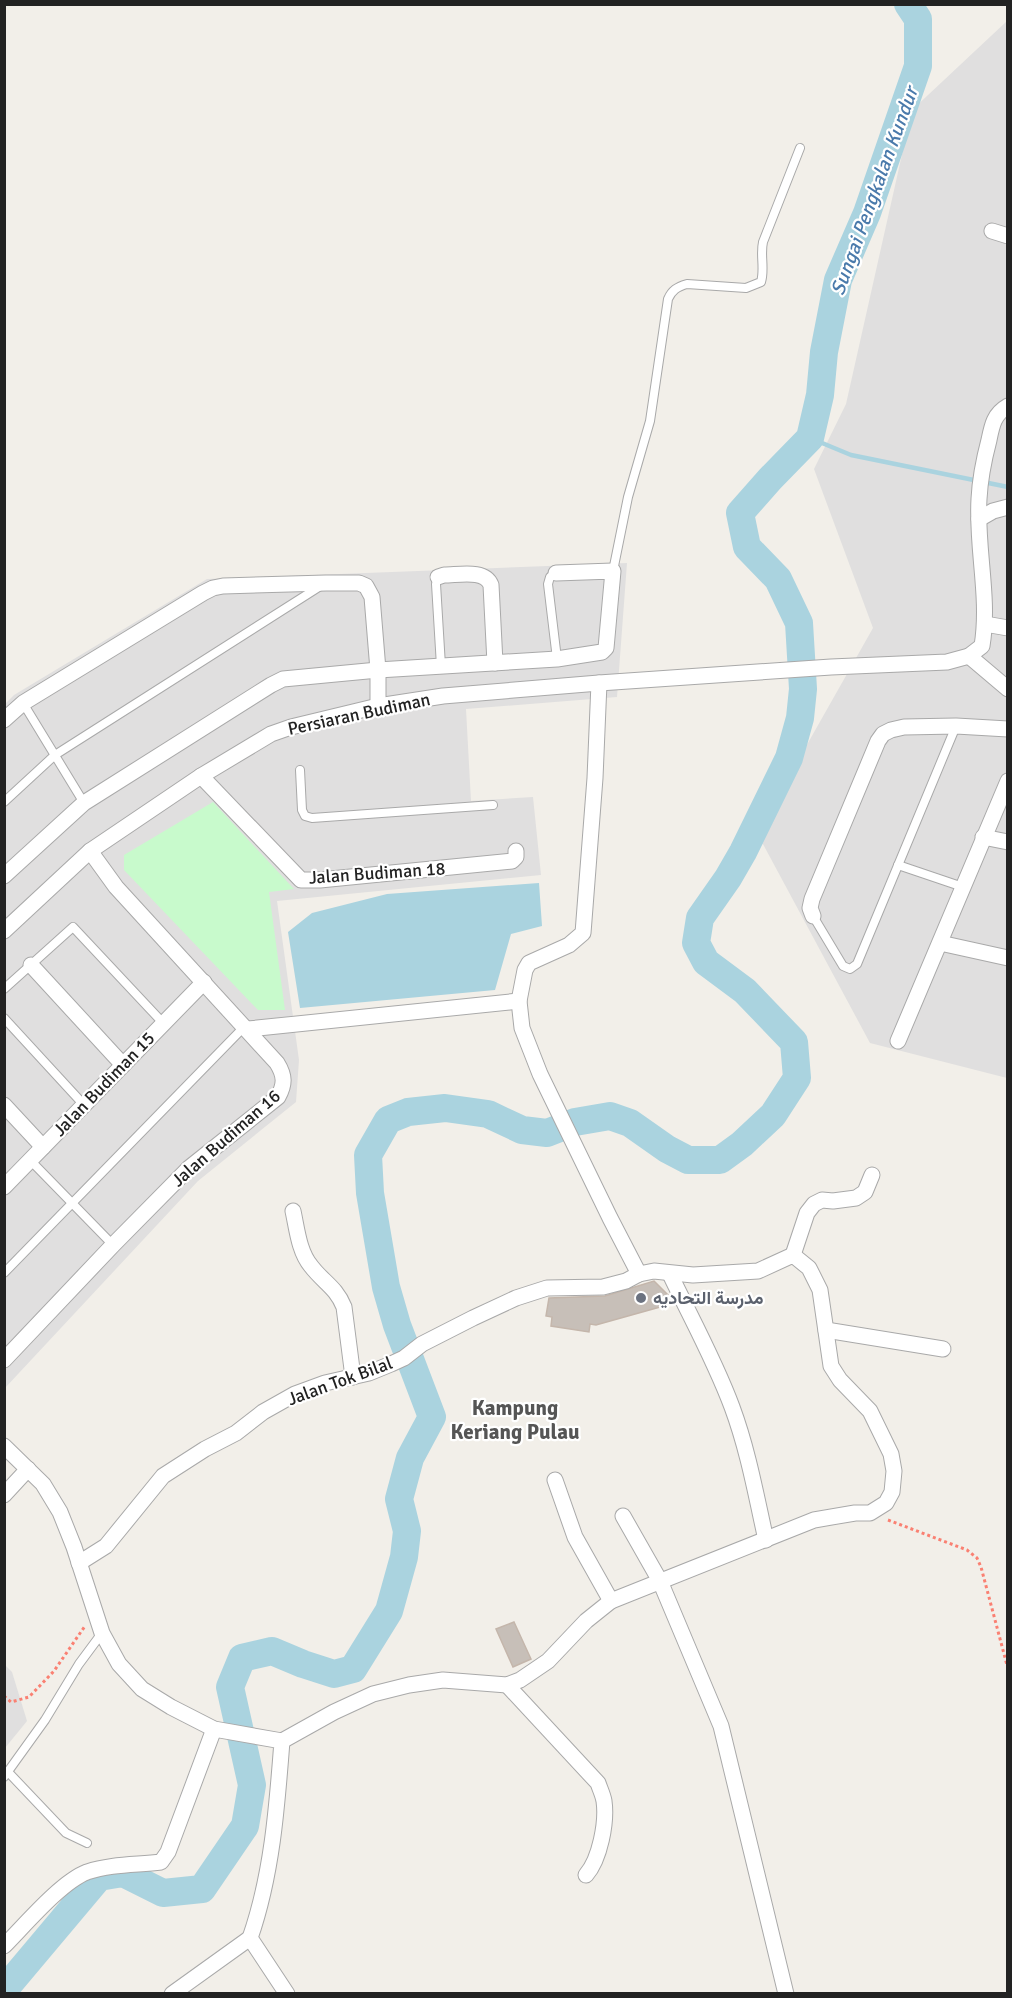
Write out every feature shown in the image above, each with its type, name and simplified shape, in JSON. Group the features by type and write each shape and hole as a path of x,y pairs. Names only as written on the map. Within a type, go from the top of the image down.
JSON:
{"street":[{"path":"992,231 1008,236"},
{"path":"1008,406 998,411 994,418 984,460 978,500 985,624 982,646 969,656 1008,689"},
{"path":"979,519 993,511 1008,507"},
{"path":"4,876 84,803 283,679 378,670 557,659 597,654 606,648 614,571 556,573"},
{"path":"438,577 444,574 482,575 489,579 495,663"},
{"path":"4,720 23,703 213,588 223,586 359,583 370,591 378,670 378,706"},
{"path":"985,624 1008,628"},
{"name":"Persiaran Budiman","path":"4,931 90,851 201,776 271,734 291,727 378,706 443,696 831,667 947,662 969,656"},
{"path":"598,683 595,778 583,933 569,945 529,963 525,970 519,1001 522,1028 540,1074 639,1274 654,1271 702,1275 758,1271 793,1255 807,1213 814,1204 822,1200 856,1198 866,1192 872,1175"},
{"path":"813,916 810,908 812,899 878,741 883,734 904,727 956,726 1008,729"},
{"name":"Jalan Budiman 18","path":"201,776 301,880 512,861 516,857 516,851"},
{"path":"898,1041 1007,785"},
{"path":"983,837 1008,842"},
{"name":"Jalan Budiman 16","path":"4,1360 189,1168 278,1097 283,1087 284,1076 281,1068 116,887 90,851"},
{"path":"940,943 1008,958"},
{"path":"31,965 123,1065"},
{"name":"Jalan Budiman 15","path":"5,1185 204,982"},
{"path":"246,1027 519,1001"},
{"path":"4,1105 43,1147"},
{"path":"293,1211 309,1265 330,1284 344,1307 353,1377"},
{"path":"4,1446 43,1484 60,1512 95,1615 119,1664 142,1689 214,1729 277,1740 373,1694 409,1685 443,1680 507,1685 520,1680 549,1661 586,1621 611,1601 814,1520 855,1513 870,1513 886,1503 892,1492 894,1471 891,1454 870,1411 840,1380 831,1366 820,1290 809,1268 793,1255"},
{"name":"Jalan Tok Bilal","path":"79,1563 106,1546 163,1476 205,1449 236,1433 263,1412 295,1394 325,1383 369,1374 404,1358 422,1344 516,1298 547,1288 603,1287 626,1281 639,1274"},
{"path":"670,1274 710,1354 731,1406 743,1442 766,1540"},
{"path":"826,1330 943,1349"},
{"path":"4,1495 28,1469"},
{"path":"555,1480 575,1537 611,1601"},
{"path":"623,1516 660,1581 721,1726 786,1994"},
{"path":"507,1685 598,1783 604,1802 602,1841 594,1866 586,1875"},
{"path":"4,1946 62,1888 86,1872 118,1865 161,1862 168,1852 214,1729"},
{"path":"172,1994 250,1938 258,1913 271,1850 277,1740"},
{"path":"250,1938 287,1994"}],"lane":[{"path":"614,571 628,497 650,421 668,299 671,292 687,284 746,288 761,282 763,242 800,148"},
{"path":"556,573 550,577 548,584 557,659"},
{"path":"438,577 436,584 441,666"},
{"path":"4,802 55,755 326,583"},
{"path":"23,703 84,803"},
{"path":"813,916 843,966 850,969 857,964 956,726"},
{"path":"300,770 302,810 305,816 312,818 494,805"},
{"path":"898,865 963,887"},
{"path":"4,989 73,927 164,1024"},
{"path":"4,1018 84,1105"},
{"path":"4,1273 246,1027"},
{"path":"29,1160 113,1245"},
{"path":"87,1843 66,1833 7,1775 45,1720 79,1664 102,1633"}],"path":[{"path":"870,1513 968,1550 977,1558 1008,1669"},
{"path":"4,1696 11,1702 29,1697 54,1671 95,1615"}],"shaded area":[{"path":"1007,21 1007,1078 870,1043 757,833 873,628 814,469 846,404 912,110"},
{"path":"627,563 617,697 466,709 471,801 533,797 541,875 277,901 299,1060 296,1102 198,1181 5,1388 5,704 14,695 207,579"},
{"path":"5,1665 12,1672 27,1721 5,1748"}],"green space":[{"path":"213,802 294,889 269,892 285,1010 258,1010 124,870 124,855"}],"water":[{"path":"539,883 542,926 511,934 495,990 300,1008 288,932 312,913 387,894"}],"building":[{"path":"654,1281 671,1298 660,1307 596,1325 590,1324 589,1332 551,1326 552,1317 546,1316 549,1298 605,1296"},
{"path":"514,1622 531,1659 513,1667 496,1629"}],"waterway":[{"name":"Sungai Pengkalan Kundur","path":"4,1990 99,1877 123,1873 163,1893 202,1889 245,1826 252,1785 230,1687 242,1658 272,1651 334,1674 353,1669 389,1611 404,1557 407,1531 399,1499 410,1458 432,1417 397,1325 386,1287 370,1193 368,1155 388,1120 408,1112 445,1108 488,1114 522,1130 547,1133 575,1122 610,1116 630,1123 667,1149 688,1160 720,1160 742,1144 773,1115 797,1078 794,1042 745,991 706,962 696,943 700,918 743,852 789,758 800,718 803,689 799,623 778,579 747,547 740,513 810,438 820,395 824,352 838,280 867,213 918,66 918,19 908,4"},
{"path":"810,438 851,455 1008,487"}],"place":[{"name":"مدرسة التحاديه","path":"641,1298"}],"district":[{"name":"Kampung Keriang Pulau","path":"515,1420"}]}
